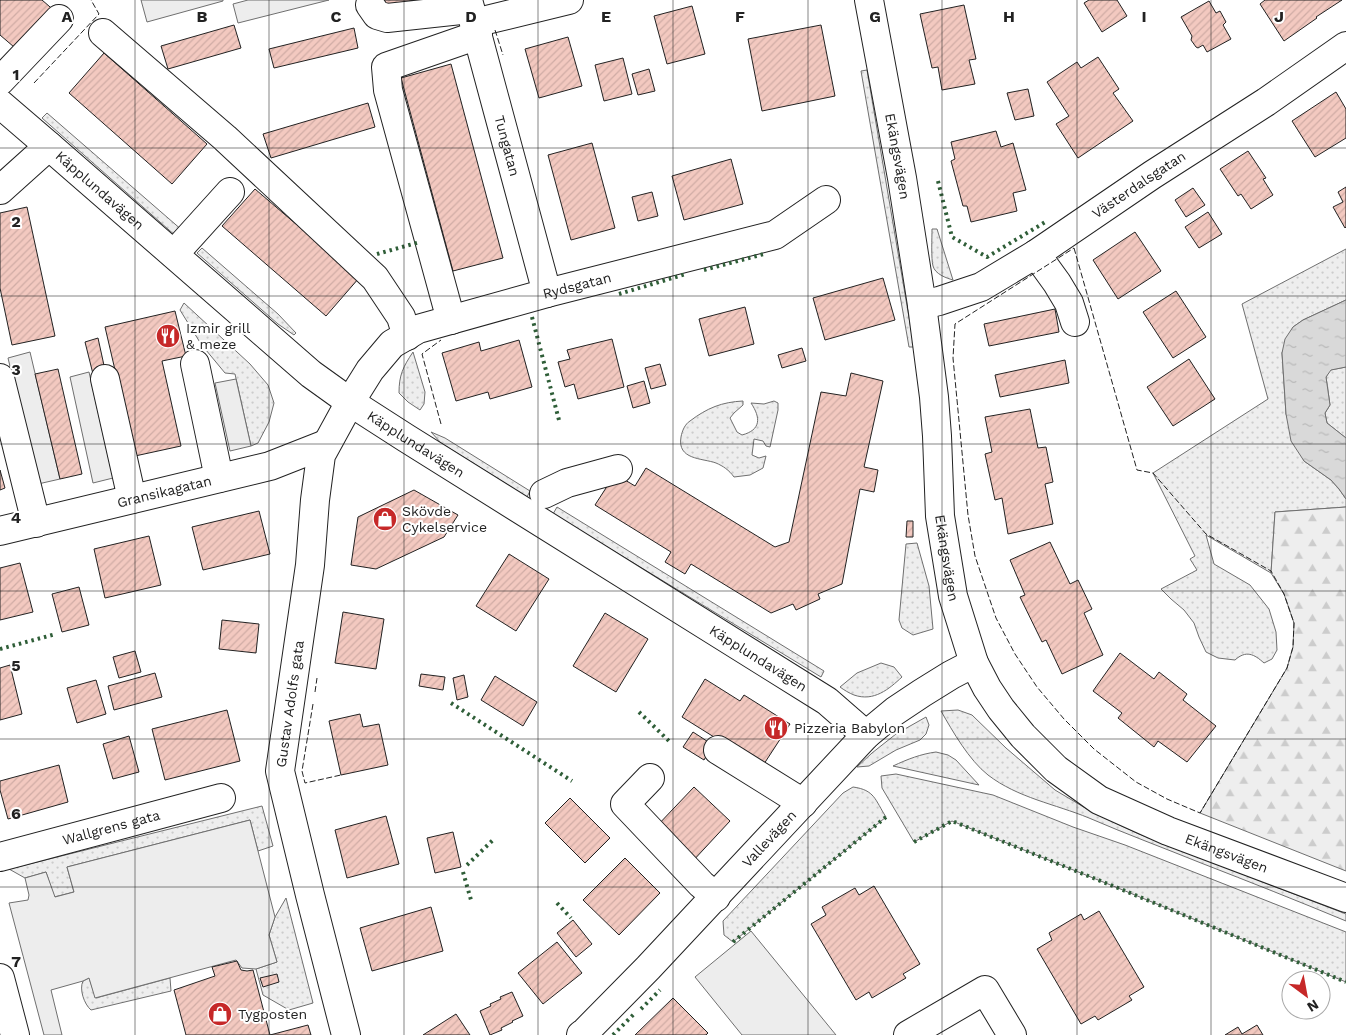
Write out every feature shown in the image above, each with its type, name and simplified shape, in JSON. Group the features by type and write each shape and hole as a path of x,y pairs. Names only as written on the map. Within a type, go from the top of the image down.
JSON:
{"street":[{"path":"370,5 377,15 387,18 473,17 569,0"},
{"name":"Ekängsvägen","path":"869,0 902,178 922,305 934,397 940,516 953,596 974,663 987,688 1023,736 1056,769 1099,800 1168,831 1346,898"},
{"path":"451,320 388,90 386,67 473,17"},
{"name":"Tungatan","path":"473,17 547,293"},
{"path":"0,81 59,20"},
{"path":"103,33 224,138 375,278 401,317 407,336"},
{"name":"Västerdalsgatan","path":"922,305 980,287 1036,254 1152,175 1266,102 1346,46"},
{"name":"Käpplundavägen","path":"0,104 311,374 350,402 541,494 827,701 866,734"},
{"path":"0,190 49,146"},
{"path":"174,254 230,192"},
{"name":"Rydsgatan","path":"350,402 370,370 392,344 418,329 547,293 775,235 826,200"},
{"path":"1036,254 1069,303 1076,322"},
{"path":"195,364 220,478"},
{"path":"0,378 36,523"},
{"path":"105,379 132,500"},
{"name":"Gustav Adolfs gata","path":"346,1035 280,771 310,565 321,455 350,402"},
{"name":"Gransikagatan","path":"0,531 270,466 326,444"},
{"path":"541,494 567,483 618,469"},
{"name":"Vallevägen","path":"584,1034 716,897 866,734 922,693 974,663"},
{"path":"718,750 803,803"},
{"path":"650,778 625,804 701,884 716,897"},
{"name":"Wallgrens gata","path":"0,857 221,798"},
{"path":"0,978 15,1035"},
{"path":"908,1035 985,990 1012,1035"}],"green space":[{"path":"867,70 914,347 909,347 861,71"},
{"path":"47,113 183,231 177,237 42,118"},
{"path":"932,229 937,229 953,280 941,275 934,269"},
{"path":"202,248 278,314 296,333 294,335 278,324 197,253"},
{"path":"1346,249 1346,300 1303,320 1293,327 1282,353 1286,414 1304,461 1331,480 1346,499 1346,507 1275,512 1271,573 1206,535 1214,564 1250,585 1269,609 1276,632 1277,650 1272,659 1264,663 1250,654 1243,655 1235,660 1218,658 1206,652 1194,623 1184,610 1161,589 1197,570 1190,559 1195,556 1153,473 1268,399 1242,304"},
{"path":"184,303 250,364 268,385 274,403 269,422 258,443 251,446 235,374 225,373 201,344 180,310"},
{"path":"413,352 425,392 424,404 420,410 399,393 402,371"},
{"path":"1346,367 1346,438 1327,423 1325,413 1330,405 1326,377 1330,370"},
{"path":"743,401 743,405 730,418 737,432 742,435 756,427 758,418 751,403 764,404 774,401 778,403 770,447 766,446 763,441 754,439 752,455 759,458 766,456 763,468 750,475 734,477 721,465 692,457 683,450 681,437 688,422 715,407"},
{"path":"431,432 445,438 530,491 527,497 441,443"},
{"path":"557,507 824,671 821,677 553,514"},
{"path":"1346,507 1346,871 1200,813 1287,668 1293,647 1294,623 1284,594 1271,573 1275,512"},
{"path":"917,543 929,586 933,629 913,635 902,628 899,620 906,544"},
{"path":"881,663 894,667 902,677 881,693 875,696 861,697 840,687 857,673"},
{"path":"958,710 972,715 1006,748 1055,790 1092,812 1139,834 1346,914 1346,921 1089,818 1024,795 1000,783 974,762 941,711"},
{"path":"926,717 929,725 926,734 920,740 896,750 869,766 857,767 896,734"},
{"path":"936,752 948,755 956,760 979,785 893,766 914,757"},
{"path":"896,774 993,795 1346,932 1346,982 1331,976 1331,970 1317,970 952,821 914,842 882,788 881,776"},
{"path":"853,787 870,793 886,817 733,942 724,935 723,921 843,793"},
{"path":"262,806 273,846 258,851 250,820 67,867 74,892 54,897 46,872 25,878 9,869"},
{"path":"286,898 313,1003 289,1010 263,995 256,969 277,962 269,935 275,917"},
{"path":"89,978 96,998 170,978 171,991 91,1010 84,1000 82,992 83,981"}],"shaded area":[{"path":"141,0 223,0 223,1 147,22"},
{"path":"248,0 329,0 238,23 233,4"},
{"path":"30,352 60,479 38,484 8,358"},
{"path":"89,372 113,478 93,483 70,377"},
{"path":"236,379 251,446 230,451 215,383"},
{"path":"250,820 275,917 269,935 277,962 256,969 242,968 236,960 95,998 89,978 51,990 62,1035 44,1035 9,903 28,900 29,895 25,878 46,872 55,897 74,892 67,867"},
{"path":"751,931 836,1035 742,1035 695,977"}],"water":[{"path":"1346,300 1346,367 1331,370 1326,377 1330,405 1325,413 1327,423 1346,438 1346,499 1331,480 1304,461 1291,441 1286,414 1282,353 1285,339 1293,327 1303,320"}],"building":[{"path":"0,0 42,0 57,13 21,53 0,35"},
{"path":"379,0 414,0 381,9"},
{"path":"1089,0 1117,0 1127,16 1102,32 1084,3"},
{"path":"1265,0 1342,0 1284,41 1260,4"},
{"path":"1209,1 1216,13 1220,11 1226,22 1223,25 1231,39 1207,52 1203,45 1198,48 1196,47 1181,17"},
{"path":"964,5 976,59 969,60 975,84 942,90 938,67 932,68 920,14"},
{"path":"692,6 705,54 667,64 654,16"},
{"path":"234,25 241,48 168,69 161,46"},
{"path":"821,25 835,96 762,111 748,39"},
{"path":"354,28 358,48 274,68 269,49"},
{"path":"568,37 582,86 539,98 525,49"},
{"path":"104,53 207,144 172,184 69,93"},
{"path":"1098,57 1119,89 1113,93 1133,121 1078,158 1056,124 1069,116 1047,82 1077,62 1081,68"},
{"path":"623,58 632,94 604,101 595,65"},
{"path":"451,64 503,258 453,271 401,78"},
{"path":"649,69 655,91 638,95 632,74"},
{"path":"1028,89 1034,116 1015,120 1007,93"},
{"path":"1336,92 1346,109 1346,138 1315,157 1292,121"},
{"path":"368,103 375,127 271,158 263,134"},
{"path":"996,131 1001,147 1013,143 1026,190 1013,193 1017,211 971,222 967,206 963,206 951,161 955,159 951,142"},
{"path":"592,143 615,228 571,240 548,155"},
{"path":"1248,151 1266,178 1263,179 1273,195 1251,209 1241,194 1238,196 1220,169"},
{"path":"731,159 743,204 684,220 672,176"},
{"path":"1346,187 1345,228 1333,207 1343,202 1338,192"},
{"path":"1193,188 1205,205 1186,217 1175,200"},
{"path":"255,189 359,278 326,316 222,226"},
{"path":"652,192 658,216 638,221 632,197"},
{"path":"27,207 55,336 12,345 0,288 0,213"},
{"path":"1208,212 1222,234 1199,248 1185,227"},
{"path":"1135,232 1161,271 1118,299 1093,260"},
{"path":"883,278 895,320 825,340 813,298"},
{"path":"1176,291 1206,337 1173,358 1143,312"},
{"path":"745,307 754,344 709,356 699,319"},
{"path":"1055,309 1059,332 989,346 984,324"},
{"path":"175,311 186,356 162,361 181,446 135,456 105,327"},
{"path":"98,338 105,370 93,374 85,342"},
{"path":"612,339 624,387 578,399 574,384 565,387 558,362 570,359 567,350"},
{"path":"519,340 532,387 490,399 488,392 456,401 442,353 479,342 481,351"},
{"path":"802,348 806,361 782,368 778,355"},
{"path":"1189,359 1215,399 1173,426 1147,387"},
{"path":"1065,360 1069,383 1000,397 995,375"},
{"path":"660,364 666,385 651,389 645,368"},
{"path":"58,369 82,474 60,479 35,374"},
{"path":"851,373 883,381 864,467 878,470 874,492 860,489 842,584 818,594 820,599 796,610 793,604 771,613 691,564 685,574 665,562 671,552 595,505 615,474 635,486 646,468 775,547 789,542 821,392 846,396"},
{"path":"644,381 650,403 633,408 627,386"},
{"path":"1030,409 1038,448 1046,447 1053,482 1045,484 1053,524 1008,534 1002,498 995,500 985,454 992,452 985,417"},
{"path":"0,470 5,488 0,490"},
{"path":"414,490 458,515 444,537 376,569 351,565 358,517"},
{"path":"259,511 270,554 203,570 192,527"},
{"path":"907,521 913,521 913,537 906,537"},
{"path":"149,536 161,585 105,598 94,549"},
{"path":"1050,542 1070,584 1078,580 1092,609 1084,613 1103,655 1062,674 1046,640 1042,642 1020,597 1025,595 1010,560"},
{"path":"509,554 549,579 516,631 476,606"},
{"path":"20,563 33,612 0,620 0,568"},
{"path":"79,587 89,625 62,632 52,594"},
{"path":"343,612 384,619 376,669 335,663"},
{"path":"605,613 648,639 616,692 573,666"},
{"path":"222,620 259,624 256,653 219,649"},
{"path":"135,651 141,672 119,678 113,657"},
{"path":"1120,653 1154,679 1159,672 1187,694 1183,700 1216,726 1187,762 1158,741 1154,747 1118,718 1122,713 1093,691"},
{"path":"10,665 22,714 0,720 0,668"},
{"path":"155,673 162,697 114,710 108,686"},
{"path":"421,674 445,677 443,690 419,686"},
{"path":"464,675 468,697 457,700 453,678"},
{"path":"495,676 537,702 523,726 481,700"},
{"path":"705,679 740,701 744,695 790,724 762,767 682,717"},
{"path":"96,680 106,714 77,723 67,688"},
{"path":"227,710 240,761 165,780 152,729"},
{"path":"360,714 363,727 379,724 388,765 341,775 329,721"},
{"path":"693,732 713,745 704,760 683,747"},
{"path":"129,736 139,772 113,779 103,744"},
{"path":"59,765 68,802 8,819 0,790 0,781"},
{"path":"694,787 730,821 691,863 655,828"},
{"path":"570,798 610,838 585,863 545,823"},
{"path":"386,816 399,864 347,878 335,830"},
{"path":"453,832 461,867 435,873 427,838"},
{"path":"625,858 660,893 619,935 583,900"},
{"path":"874,886 920,964 903,974 906,978 872,998 869,992 856,1000 811,924 826,915 822,907 855,888 859,895"},
{"path":"431,907 443,951 372,971 360,928"},
{"path":"1099,911 1144,987 1129,996 1132,1000 1098,1020 1095,1016 1081,1024 1037,949 1052,940 1049,933 1081,914 1084,920"},
{"path":"573,920 592,944 576,957 557,933"},
{"path":"557,942 582,973 543,1004 518,973"},
{"path":"237,961 241,970 253,970 270,1035 186,1035 174,990 215,976 212,967"},
{"path":"277,974 279,982 263,987 260,978"},
{"path":"512,992 523,1016 501,1028 502,1030 490,1035 480,1011 501,999 500,997"},
{"path":"673,998 708,1033 706,1035 635,1035"},
{"path":"456,1014 470,1035 423,1035"},
{"path":"308,1025 311,1035 270,1035"},
{"path":"1257,1025 1263,1035 1225,1035 1238,1027 1242,1034"}],"hedge":[{"path":"938,181 952,237 987,257 1047,221"},
{"path":"377,254 420,242"},
{"path":"704,270 764,254"},
{"path":"619,294 686,274"},
{"path":"532,317 560,424"},
{"path":"0,649 56,634"},
{"path":"451,703 572,781"},
{"path":"639,712 669,741"},
{"path":"733,942 886,817"},
{"path":"914,842 952,821 1346,982"},
{"path":"467,865 495,838"},
{"path":"463,872 471,900"},
{"path":"557,903 571,918"},
{"path":"641,1009 660,990"},
{"path":"613,1035 635,1013"}],"fence":[{"path":"34,83 99,14 91,0"},
{"path":"495,30 503,55"},
{"path":"1074,248 1137,470 1153,473 1206,534 1271,571 1284,594 1294,623 1293,647 1287,668 1200,813 1167,799 1136,782 1094,749 1064,719 1037,687 1015,654 996,618 975,556 968,515 953,358 955,324 1074,248"},
{"path":"441,340 422,354 441,424"},
{"path":"315,692 317,678"},
{"path":"313,704 302,771 305,783 341,775"}],"place":[{"name":"Izmir grill & meze","path":"168,336"},
{"name":"Skövde Cykelservice","path":"385,519"},
{"name":"Pizzeria Babylon","path":"776,728"},
{"name":"Tygposten","path":"220,1014"}]}
